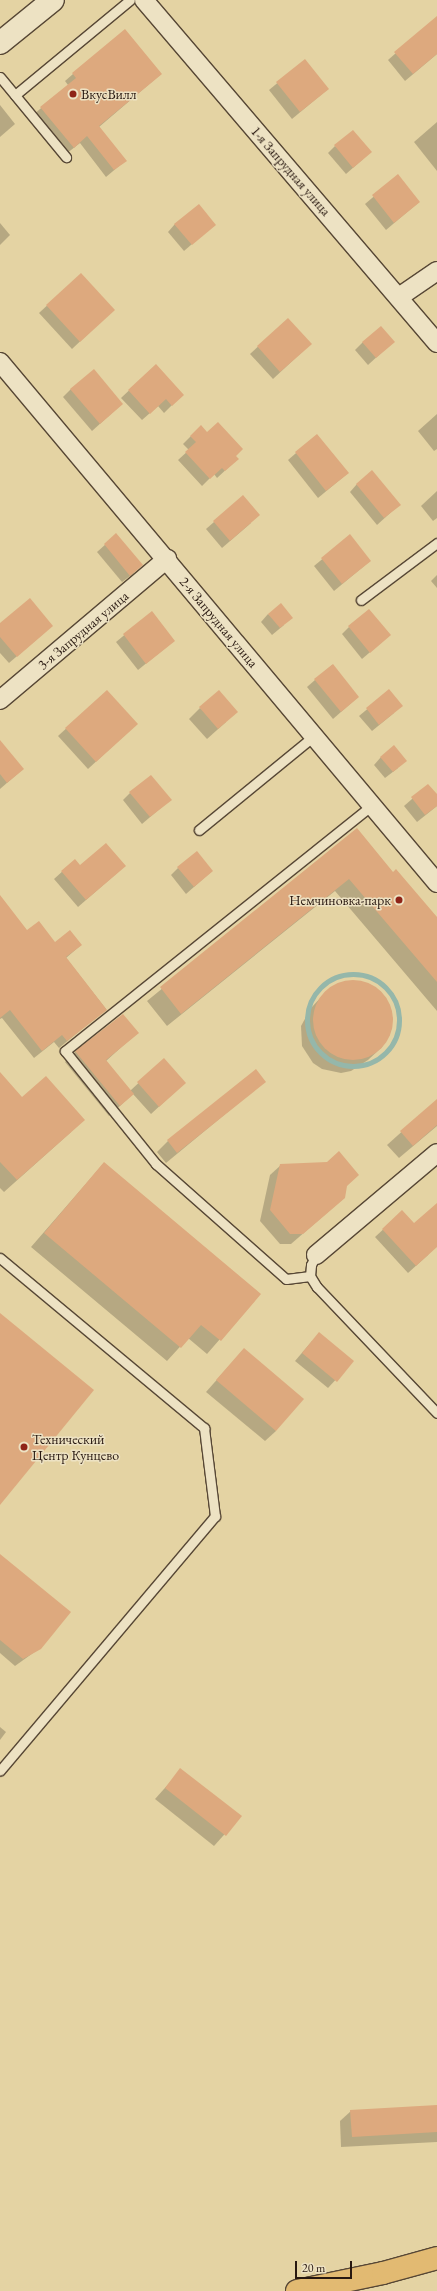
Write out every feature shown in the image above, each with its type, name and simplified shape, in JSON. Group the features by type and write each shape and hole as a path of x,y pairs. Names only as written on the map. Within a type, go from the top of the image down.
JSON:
{"highway":[{"path":"297,2291 383,2273 437,2258"}],"street":[{"path":"0,44 53,0"},
{"name":"1-я Запрудная улица","path":"144,0 437,343"},
{"path":"399,297 437,271"},
{"name":"2-я Запрудная улица","path":"0,362 167,559 437,883"},
{"name":"3-я Запрудная улица","path":"0,700 167,559"},
{"path":"316,1255 437,1153"}],"lane":[{"path":"15,95 130,0"},
{"path":"0,77 66,158"},
{"path":"361,600 437,543"},
{"path":"198,830 314,736"},
{"path":"310,1276 286,1279 156,1164 65,1051 372,805"},
{"path":"316,1255 311,1265 310,1276 317,1287 437,1413"},
{"path":"0,1258 204,1428 215,1516 0,1770"}],"building":[{"path":"437,16 437,54 413,74 394,52"},
{"path":"125,29 162,74 99,126 127,161 114,170 87,136 74,148 40,107 76,78 72,73"},
{"path":"305,59 329,89 300,112 276,82"},
{"path":"353,130 372,152 353,168 334,145"},
{"path":"398,174 420,202 394,223 372,195"},
{"path":"199,204 216,225 192,245 174,224"},
{"path":"81,273 115,310 80,342 46,305"},
{"path":"288,318 312,344 280,372 257,346"},
{"path":"381,326 395,342 376,358 362,342"},
{"path":"156,364 184,395 172,406 166,399 150,414 128,390"},
{"path":"94,369 123,404 100,424 70,389"},
{"path":"218,422 243,449 236,456 239,459 225,471 222,468 210,479 185,452 196,442 190,436 201,425 207,432"},
{"path":"317,434 349,473 326,491 295,452"},
{"path":"372,470 401,505 384,518 356,484"},
{"path":"243,495 260,515 230,541 213,521"},
{"path":"116,533 143,565 130,576 104,544"},
{"path":"350,534 371,561 342,584 321,558"},
{"path":"30,598 53,626 17,657 0,637 0,623"},
{"path":"281,603 293,618 280,628 268,614"},
{"path":"369,609 391,635 370,653 348,626"},
{"path":"152,611 175,641 146,664 123,634"},
{"path":"333,664 359,697 341,712 314,679"},
{"path":"389,689 403,706 379,725 366,708"},
{"path":"107,690 138,724 96,762 65,728"},
{"path":"219,690 238,712 218,729 199,707"},
{"path":"0,740 24,769 7,783 0,774"},
{"path":"394,745 407,761 393,772 380,757"},
{"path":"151,775 172,800 150,817 129,792"},
{"path":"428,784 437,794 437,806 425,815 411,797"},
{"path":"357,828 393,872 396,869 437,917 437,982 349,879 181,1014 160,987"},
{"path":"106,843 126,866 86,900 61,871 75,859 80,865"},
{"path":"197,851 213,871 194,887 177,867"},
{"path":"0,895 27,930 39,921 55,942 70,930 82,945 66,957 107,1010 67,1041 62,1035 42,1051 10,1010 0,1018"},
{"path":"353,980 368,983 381,992 390,1005 393,1020 390,1035 381,1048 368,1057 353,1060 338,1057 325,1048 316,1035 313,1020 316,1005 325,992 338,983"},
{"path":"123,1014 139,1033 106,1060 134,1094 120,1106 75,1051"},
{"path":"164,1058 186,1083 159,1107 137,1082"},
{"path":"256,1069 266,1082 177,1153 167,1140"},
{"path":"0,1072 22,1097 46,1076 85,1120 17,1180 0,1162"},
{"path":"437,1099 437,1125 413,1146 400,1131"},
{"path":"339,1151 359,1175 347,1186 345,1198 303,1234 290,1234 270,1210 280,1164 327,1162"},
{"path":"104,1162 261,1294 221,1341 201,1325 181,1348 44,1233"},
{"path":"437,1203 437,1247 416,1266 382,1229 402,1210 414,1223"},
{"name":"Технический Центр Кунцево","path":"0,1313 94,1390 0,1505"},
{"path":"319,1332 354,1361 337,1382 302,1353"},
{"path":"244,1348 304,1399 276,1431 216,1380"},
{"path":"0,1554 71,1612 41,1649 23,1659 0,1640"},
{"path":"180,1768 242,1816 226,1836 165,1788"},
{"path":"437,2105 437,2132 352,2137 350,2110"}],"waterway":[{"path":"354,975 372,978 387,988 397,1003 400,1021 397,1039 387,1054 372,1064 354,1067 336,1064 321,1054 311,1039 308,1021 311,1003 321,988 336,978 354,975"}],"place":[{"name":"ВкусВилл","path":"73,94"},
{"name":"Немчиновка-парк","path":"399,900"},
{"name":"Технический Центр Кунцево","path":"24,1447"}]}
